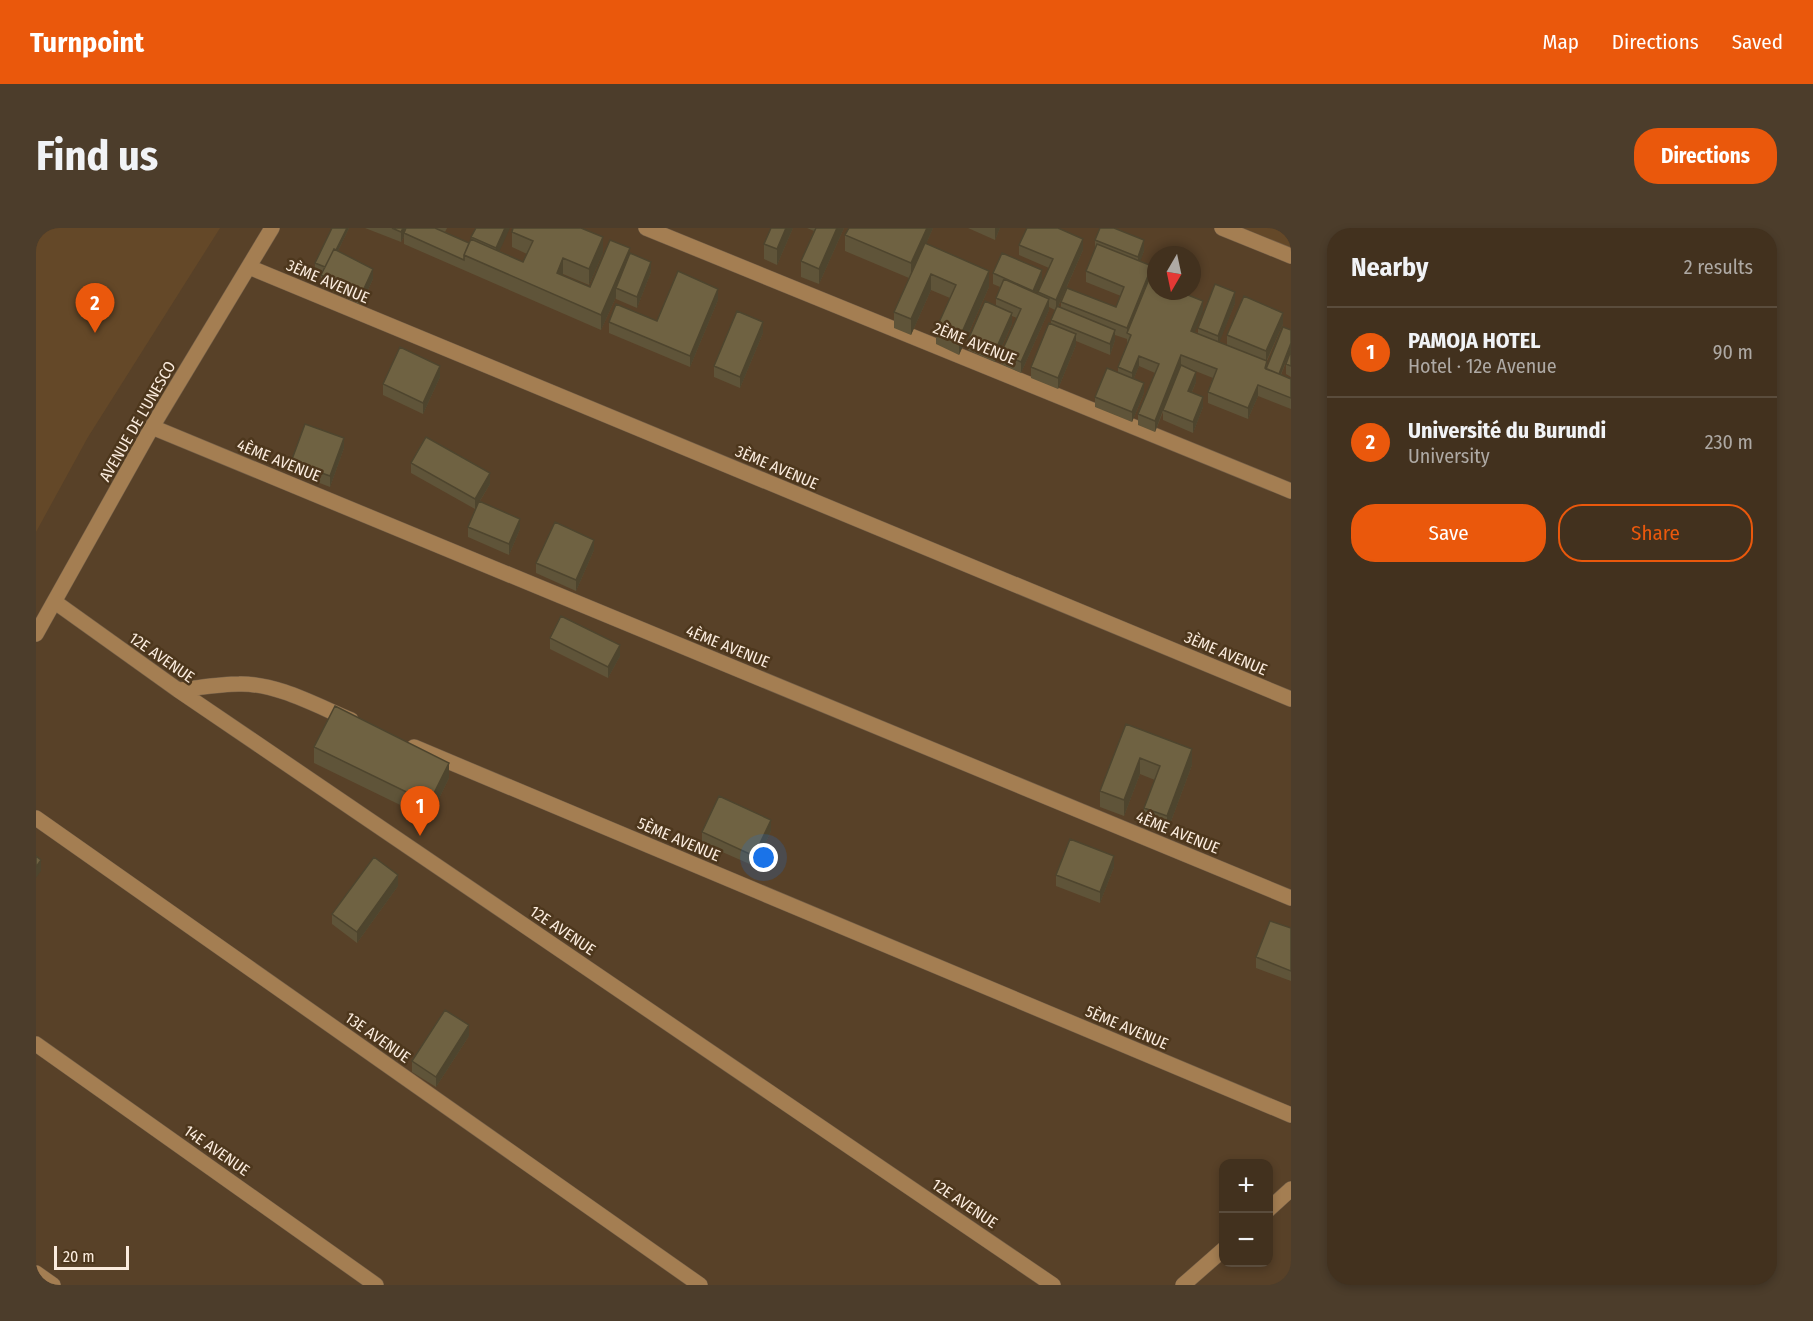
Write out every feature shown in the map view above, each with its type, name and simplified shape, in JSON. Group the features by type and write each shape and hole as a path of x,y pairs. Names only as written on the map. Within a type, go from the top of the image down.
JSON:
{"street":[{"name":"AVENUE DE L'UNESCO","path":"36,634 152,427 272,228"},
{"name":"2ÈME AVENUE","path":"646,228 1291,491"},
{"path":"1222,228 1291,256"},
{"name":"3ÈME AVENUE","path":"249,267 1291,699"},
{"name":"4ÈME AVENUE","path":"152,427 1291,898"},
{"name":"12E AVENUE","path":"55,602 178,690 1053,1285"},
{"path":"178,690 241,683 262,686 286,693 364,726"},
{"name":"5ÈME AVENUE","path":"397,740 1291,1115"},
{"name":"13E AVENUE","path":"36,818 700,1285"},
{"name":"14E AVENUE","path":"36,1044 376,1285"},
{"path":"1273,1205 1291,1189"},
{"path":"1273,1206 1291,1209"},
{"path":"1185,1284 1219,1253"},
{"path":"36,1273 53,1285"}],"shaded area":[{"path":"36,228 220,228 88,437 36,532"},
{"path":"1230,228 1291,228 1291,254"}],"building":[{"path":"332,228 347,228 325,267 315,263"},
{"path":"406,228 435,228 469,243 464,260 404,233"},
{"path":"476,228 505,228 496,248 471,237"},
{"path":"513,228 581,228 603,237 589,269 563,258 557,273 590,287 610,240 630,248 601,315 464,255 471,239 523,262 533,241 512,232"},
{"path":"771,228 786,228 777,249 764,244"},
{"path":"816,228 837,228 819,269 801,261"},
{"path":"849,228 927,228 911,263 845,235"},
{"path":"1027,228 1058,228 1083,239 1056,300 1038,292 1053,259 1019,245"},
{"path":"1100,228 1114,228 1144,240 1138,257 1095,240"},
{"path":"925,243 989,271 959,339 936,329 956,285 931,274 911,319 894,312"},
{"path":"1097,244 1147,264 1147,278 1127,328 1061,302 1067,288 1116,307 1124,287 1086,271"},
{"path":"334,249 373,269 361,295 321,275"},
{"path":"630,253 651,262 637,297 616,288"},
{"path":"1002,253 1042,270 1033,291 993,273"},
{"path":"678,271 718,289 690,356 609,322 616,304 657,321"},
{"path":"1004,279 1049,299 1021,362 1001,353 1021,309 996,298"},
{"path":"1147,284 1147,300 1200,300 1203,301 1191,331 1267,361 1265,368 1291,379 1291,398 1258,385 1248,408 1208,392 1217,369 1181,355 1155,421 1138,414 1159,364 1139,356 1132,373 1118,367 1131,335 1127,333"},
{"path":"1215,284 1235,292 1218,336 1198,328"},
{"path":"1244,296 1283,313 1266,351 1227,335"},
{"path":"985,301 1012,313 995,351 968,340"},
{"path":"1057,306 1115,330 1110,344 1051,320"},
{"path":"737,311 763,322 740,377 714,366"},
{"path":"1049,323 1076,334 1058,378 1031,367"},
{"path":"1283,327 1291,330 1291,343 1279,374 1266,369"},
{"path":"400,347 440,366 423,403 383,384"},
{"path":"1291,350 1291,366 1286,364"},
{"path":"1181,365 1196,372 1188,391 1203,397 1193,422 1163,410"},
{"path":"1107,368 1144,383 1132,412 1095,397"},
{"path":"305,424 344,438 330,476 291,462"},
{"path":"426,437 490,473 475,499 411,463"},
{"path":"479,501 520,519 509,544 468,527"},
{"path":"555,522 594,540 576,580 536,563"},
{"path":"561,616 620,645 608,667 550,638"},
{"path":"335,706 449,763 429,803 314,747"},
{"path":"1126,724 1192,749 1167,816 1144,808 1160,766 1140,758 1124,800 1100,791"},
{"path":"719,796 771,820 754,856 702,832"},
{"path":"1070,839 1114,856 1100,892 1056,875"},
{"path":"36,856 41,860 36,867"},
{"path":"374,857 398,875 357,932 332,914"},
{"path":"1270,921 1291,928 1291,971 1256,957"},
{"path":"445,1010 469,1025 436,1077 412,1061"}],"place":[{"name":"Université du Burundi","path":"95,333"},
{"name":"PAMOJA HOTEL","path":"420,836"}]}
